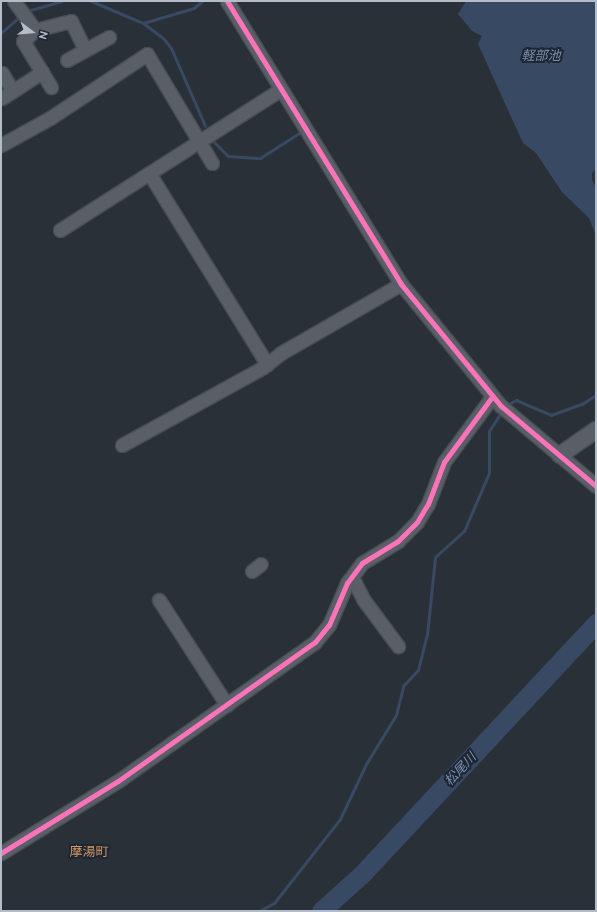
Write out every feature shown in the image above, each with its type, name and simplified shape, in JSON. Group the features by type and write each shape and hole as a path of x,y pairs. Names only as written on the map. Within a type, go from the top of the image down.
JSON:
{"street":[{"path":"14,1 35,30"},
{"path":"227,1 401,284 499,405 596,486"},
{"path":"51,87 23,41 35,30 71,21 85,50"},
{"path":"67,60 109,37"},
{"path":"1,145 50,118 147,54 212,163"},
{"path":"2,98 42,72"},
{"path":"2,73 14,91"},
{"path":"60,230 281,88"},
{"path":"149,172 267,364"},
{"path":"122,445 267,364 281,353 401,284"},
{"path":"1,853 118,781 227,706 315,642 329,625 337,602 362,563 398,541 417,522 428,504 444,462 499,405"},
{"path":"560,455 596,430"},
{"path":"352,577 363,599 392,628 398,646"},
{"path":"159,600 227,706"}],"water":[{"name":"軽部池","path":"466,1 596,1 596,169 592,173 592,180 596,188 596,236 589,218 562,192 536,153 523,143 478,44 482,36 472,31 458,14"}],"waterway":[{"path":"27,11 62,1"},
{"path":"91,1 143,23 163,38 171,48 205,126"},
{"path":"143,23 194,8 202,1"},
{"path":"1,33 20,16"},
{"path":"211,139 228,156 260,158 299,133"},
{"path":"505,406 516,400 551,415 582,404 596,395"},
{"path":"259,911 274,903 340,819 366,764 396,715 403,686 418,670 427,635 435,557 464,531 489,473 489,431 502,411"},
{"name":"松尾川","path":"321,911 363,873 596,623"}],"cycle path":[{"path":"227,1 401,284 501,406 596,486"},
{"path":"1,853 118,781 315,642 329,625 347,583 362,563 398,541 417,522 428,504 444,462 492,397"}],"district":[{"name":"摩湯町","path":"89,851"}]}
